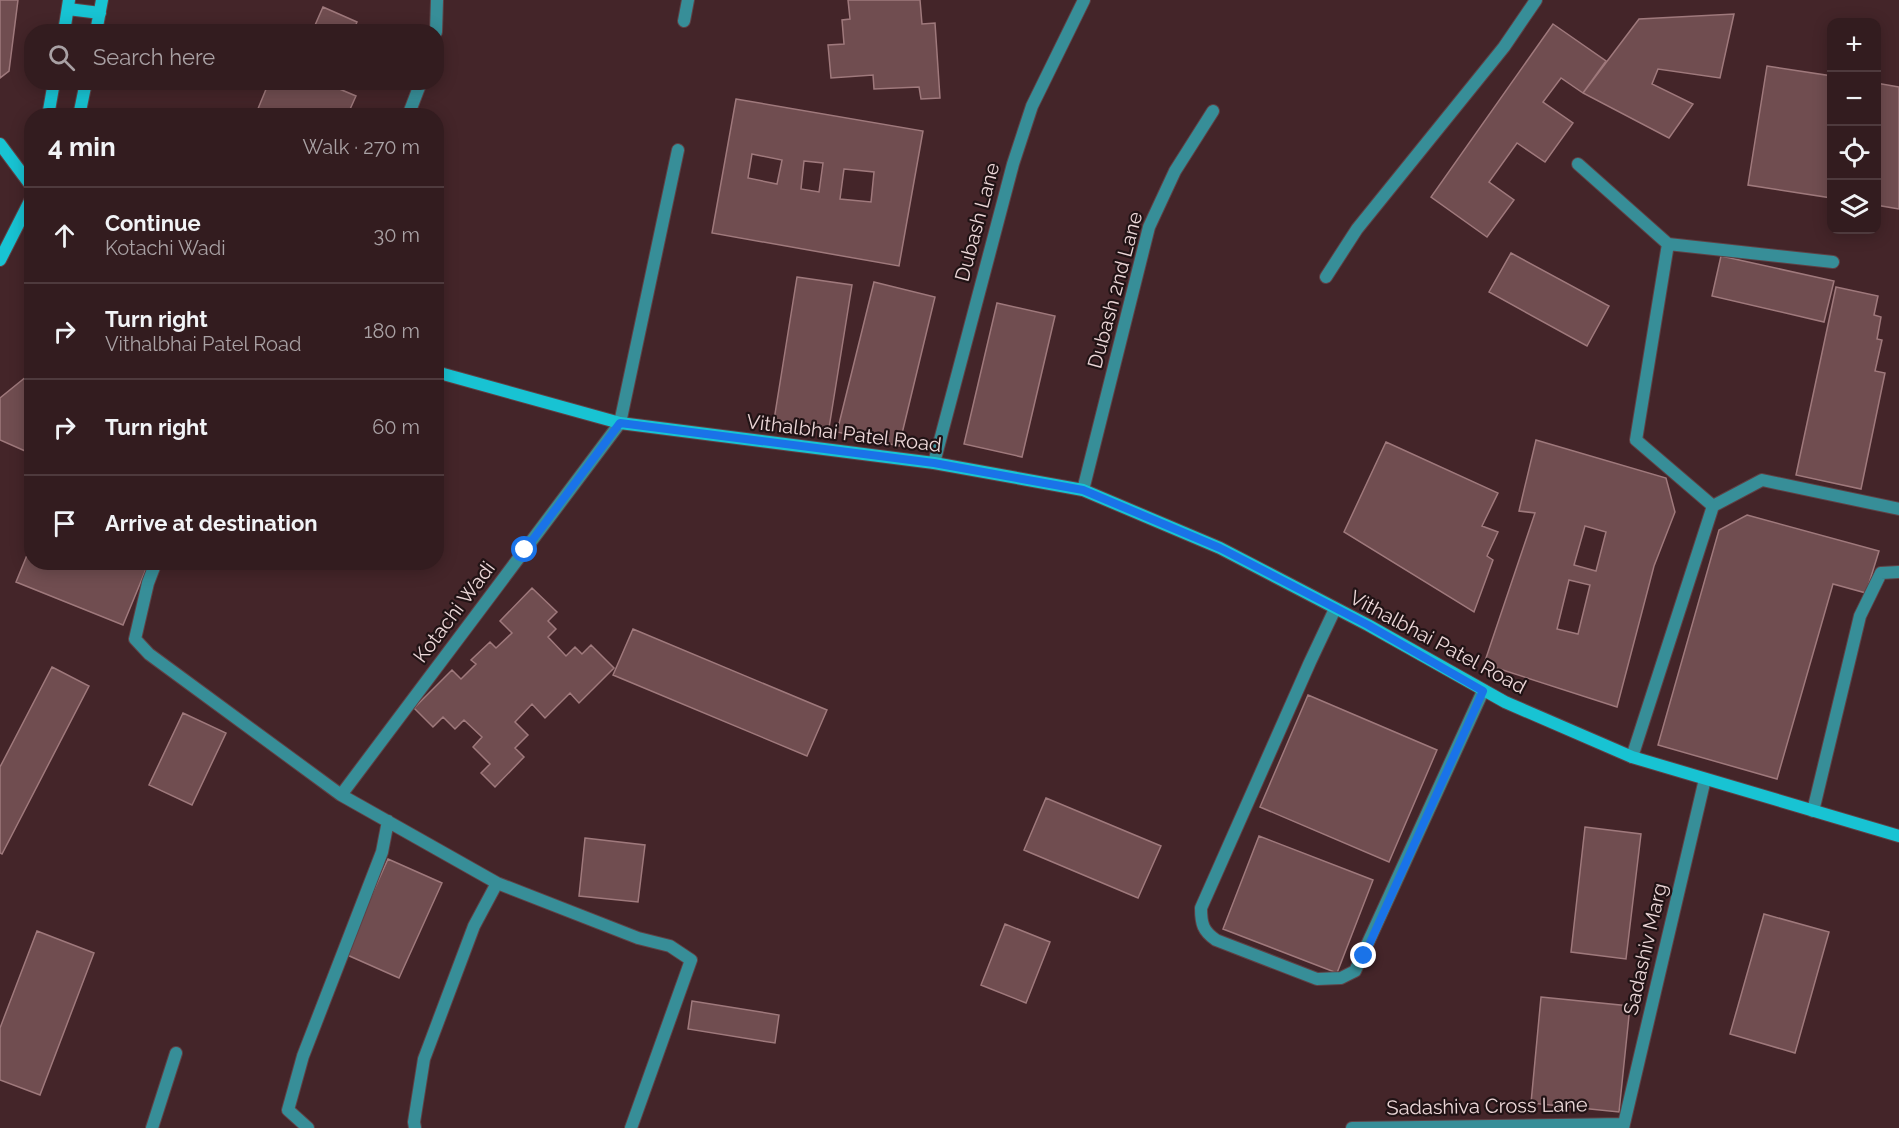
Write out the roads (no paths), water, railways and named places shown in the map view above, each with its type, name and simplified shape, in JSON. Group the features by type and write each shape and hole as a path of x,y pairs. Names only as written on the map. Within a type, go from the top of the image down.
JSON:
{"main road":[{"path":"98,24 102,0"},
{"path":"65,24 68,4 100,13"},
{"path":"49,108 53,90"},
{"path":"81,108 84,90"},
{"path":"0,144 24,177"},
{"path":"0,260 24,213"},
{"name":"Vithalbhai Patel Road","path":"444,374 620,423 934,463 1083,490 1220,548 1368,625 1483,691 1632,757 1899,836"}],"street":[{"path":"436,24 437,0"},
{"path":"684,21 688,0"},
{"name":"Dubash Lane","path":"934,463 1019,145 1032,106 1084,0"},
{"path":"1326,277 1356,229 1504,47 1536,0"},
{"path":"411,108 418,90"},
{"name":"Dubash 2nd Lane","path":"1083,490 1149,227 1175,171 1213,111"},
{"path":"620,423 678,150"},
{"path":"1578,164 1668,244 1833,262"},
{"path":"1668,244 1636,440 1713,506"},
{"name":"Kotachi Wadi","path":"341,795 620,423"},
{"path":"1632,757 1713,506 1762,480 1899,509"},
{"path":"153,570 135,639 149,654 341,795 497,883 638,938 670,946 691,960 631,1128"},
{"path":"1813,811 1860,616 1881,573 1899,572"},
{"path":"1335,609 1201,908 1204,932 1216,940 1317,980 1341,978 1355,970 1364,956 1483,691"},
{"name":"Sadashiv Marg","path":"1623,1126 1705,779"},
{"path":"308,1128 288,1110 303,1056 382,852 388,821"},
{"path":"415,1128 424,1059 474,926 497,883"},
{"path":"152,1128 176,1053"},
{"name":"Sadashiva Cross Lane","path":"1352,1128 1623,1126"}]}
